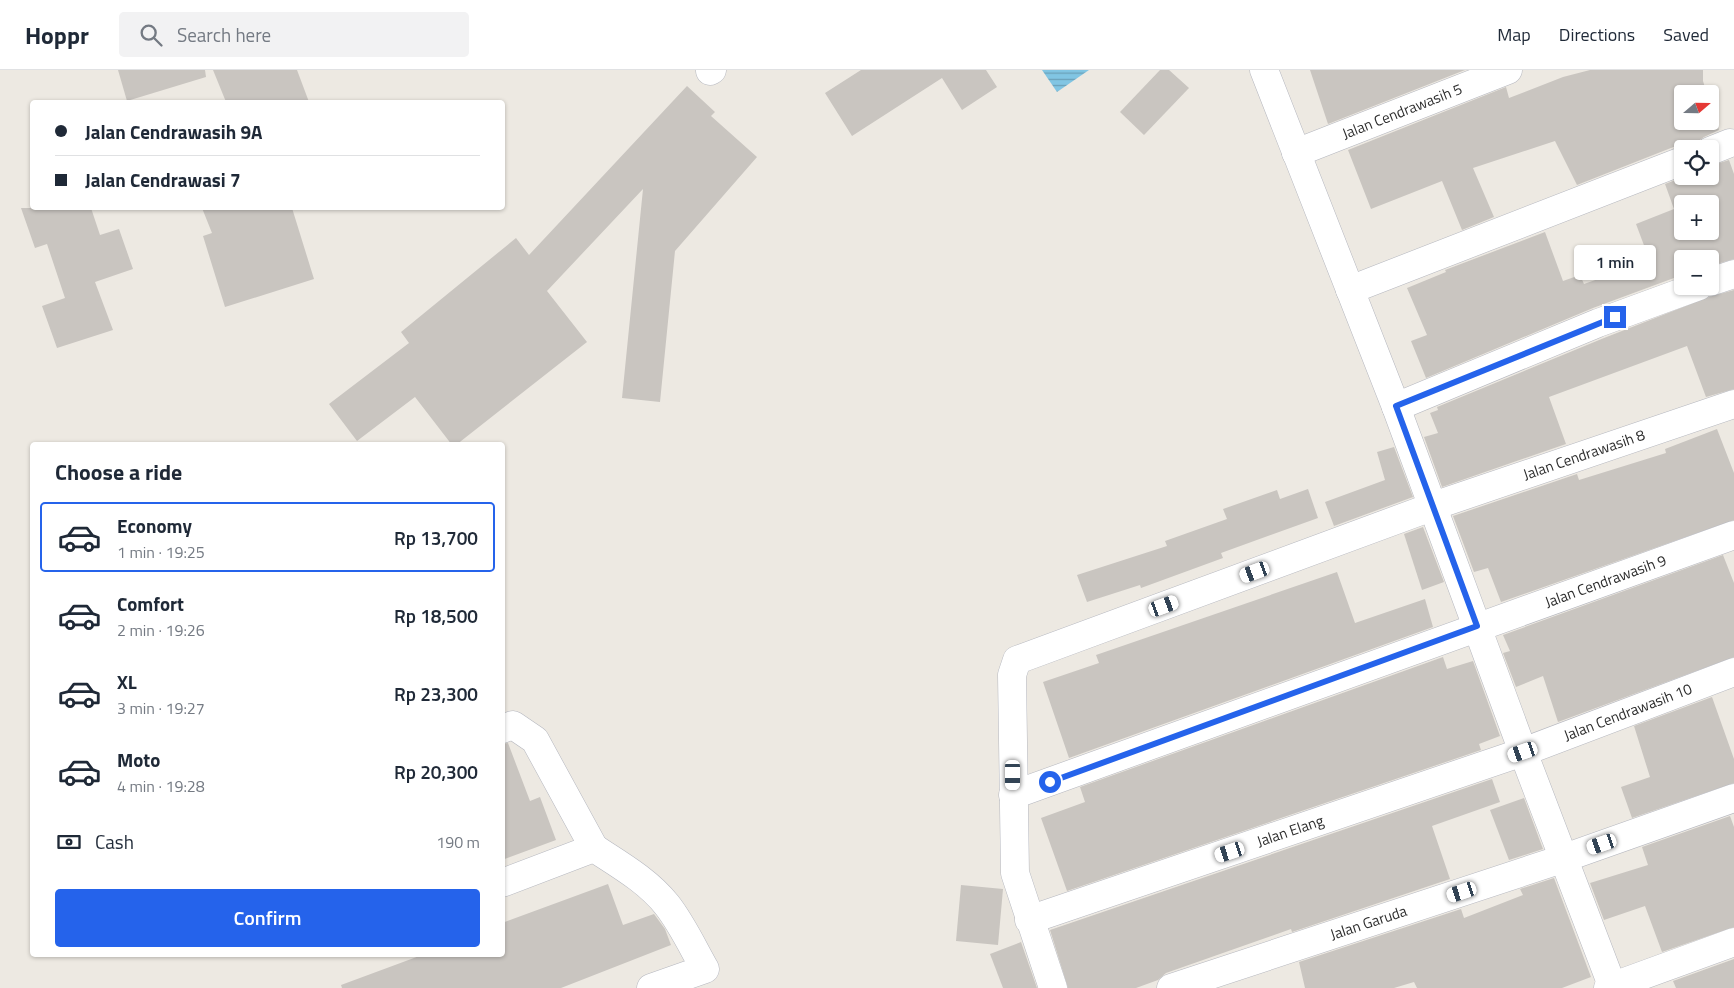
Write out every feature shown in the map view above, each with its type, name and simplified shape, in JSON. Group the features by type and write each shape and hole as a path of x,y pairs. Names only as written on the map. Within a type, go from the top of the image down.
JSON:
{"street":[{"path":"1264,70 1396,406 1611,988 1734,942"},
{"name":"Jalan Cendrawasih 5","path":"1296,153 1508,70"},
{"path":"1350,290 1674,164"},
{"path":"1719,279 1734,274"},
{"path":"1396,406 1598,323 1675,295"},
{"name":"Jalan Cendrawasih 8","path":"1013,795 1012,675 1017,660 1433,506 1734,404"},
{"name":"Jalan Cendrawasih 9","path":"1013,795 1477,626 1734,535"},
{"name":"Jalan Cendrawasih 10","path":"1523,752 1734,672"},
{"path":"505,728 514,725 534,740 594,848 648,885 668,906 710,978 651,988"},
{"name":"Jalan Elang","path":"1029,920 1523,752"},
{"path":"1013,795 1015,873 1053,988"},
{"name":"Jalan Garuda","path":"1171,988 1564,858 1734,798"},
{"path":"505,882 594,848"}],"water":[{"path":"1042,70 1089,70 1057,92"}],"building":[{"path":"118,70 205,70 206,77 127,100"},
{"path":"213,70 297,70 308,100 225,100"},
{"path":"861,70 986,70 997,87 962,110 942,78 852,136 825,93"},
{"path":"1160,70 1169,70 1189,88 1144,135 1120,112"},
{"path":"1310,70 1465,70 1328,124"},
{"path":"1590,70 1703,70 1704,85 1674,85 1674,130 1719,130 1700,140 1674,140 1674,147 1577,185 1555,141 1473,168 1494,217 1462,230 1442,181 1371,209 1348,150 1506,87 1509,98 1563,77"},
{"path":"687,86 715,112 711,116 757,157 675,251 660,402 622,398 643,189 547,291 587,342 460,442 450,442 415,397 357,441 329,404 409,343 401,332 516,238 529,255"},
{"path":"1729,160 1734,174 1734,259 1719,263 1719,250 1674,250 1674,278 1593,308 1426,378 1411,341 1427,335 1407,288 1446,272 1445,270 1545,232 1563,281 1580,275 1584,284 1646,262 1642,249 1645,248 1636,224 1674,209 1665,184 1674,181 1674,185 1719,185 1719,163"},
{"path":"21,208 30,208 30,210 92,210 100,235 119,229 133,269 95,282 113,330 57,348 42,306 65,298 47,244 35,248"},
{"path":"203,210 293,210 314,279 225,307 203,236 212,233"},
{"path":"1734,290 1734,389 1706,397 1687,346 1549,397 1566,444 1442,487 1424,437 1438,433 1430,413 1438,410 1437,407 1604,338"},
{"path":"1717,429 1734,473 1734,520 1501,602 1488,568 1474,572 1453,516 1577,474 1579,480 1666,453 1665,449"},
{"path":"1394,447 1413,497 1334,526 1325,502 1385,480 1377,452"},
{"path":"1308,489 1318,518 1221,553 1223,558 1141,588 1140,585 1087,602 1077,575 1167,546 1165,541 1227,519 1223,509 1277,490 1280,499"},
{"path":"1423,527 1444,582 1422,590 1404,534"},
{"path":"1723,555 1734,583 1734,657 1558,722 1543,676 1516,687 1503,653 1510,651 1503,635"},
{"path":"1337,572 1355,623 1425,599 1433,627 1069,758 1043,682 1099,663 1096,655"},
{"path":"1443,657 1447,669 1473,661 1500,736 1479,744 1481,750 1067,891 1041,818 1085,802 1080,787"},
{"path":"1712,697 1734,759 1734,783 1632,818 1621,787 1650,777 1634,726"},
{"path":"508,743 530,801 540,797 556,840 505,859 505,744"},
{"path":"1492,779 1500,802 1432,826 1450,879 1292,932 1291,929 1166,973 1158,980 1136,988 1068,988 1050,930"},
{"path":"1524,798 1543,849 1509,860 1490,810"},
{"path":"1730,816 1734,827 1734,927 1662,952 1645,906 1604,920 1590,883 1648,865 1642,847"},
{"path":"1554,878 1591,977 1562,988 1417,988 1414,982 1394,988 1305,988 1299,962 1461,909 1464,918 1523,895 1520,889"},
{"path":"608,884 623,925 654,914 665,929 671,945 561,988 342,988 341,985 417,957 505,957 505,922"},
{"path":"961,885 1003,889 998,945 956,941"},
{"path":"1021,942 1037,988 1003,988 990,954"},
{"path":"1734,959 1734,988 1676,988 1673,981"}],"route":[{"path":"1050,782 1477,626 1396,406 1615,317"}]}
